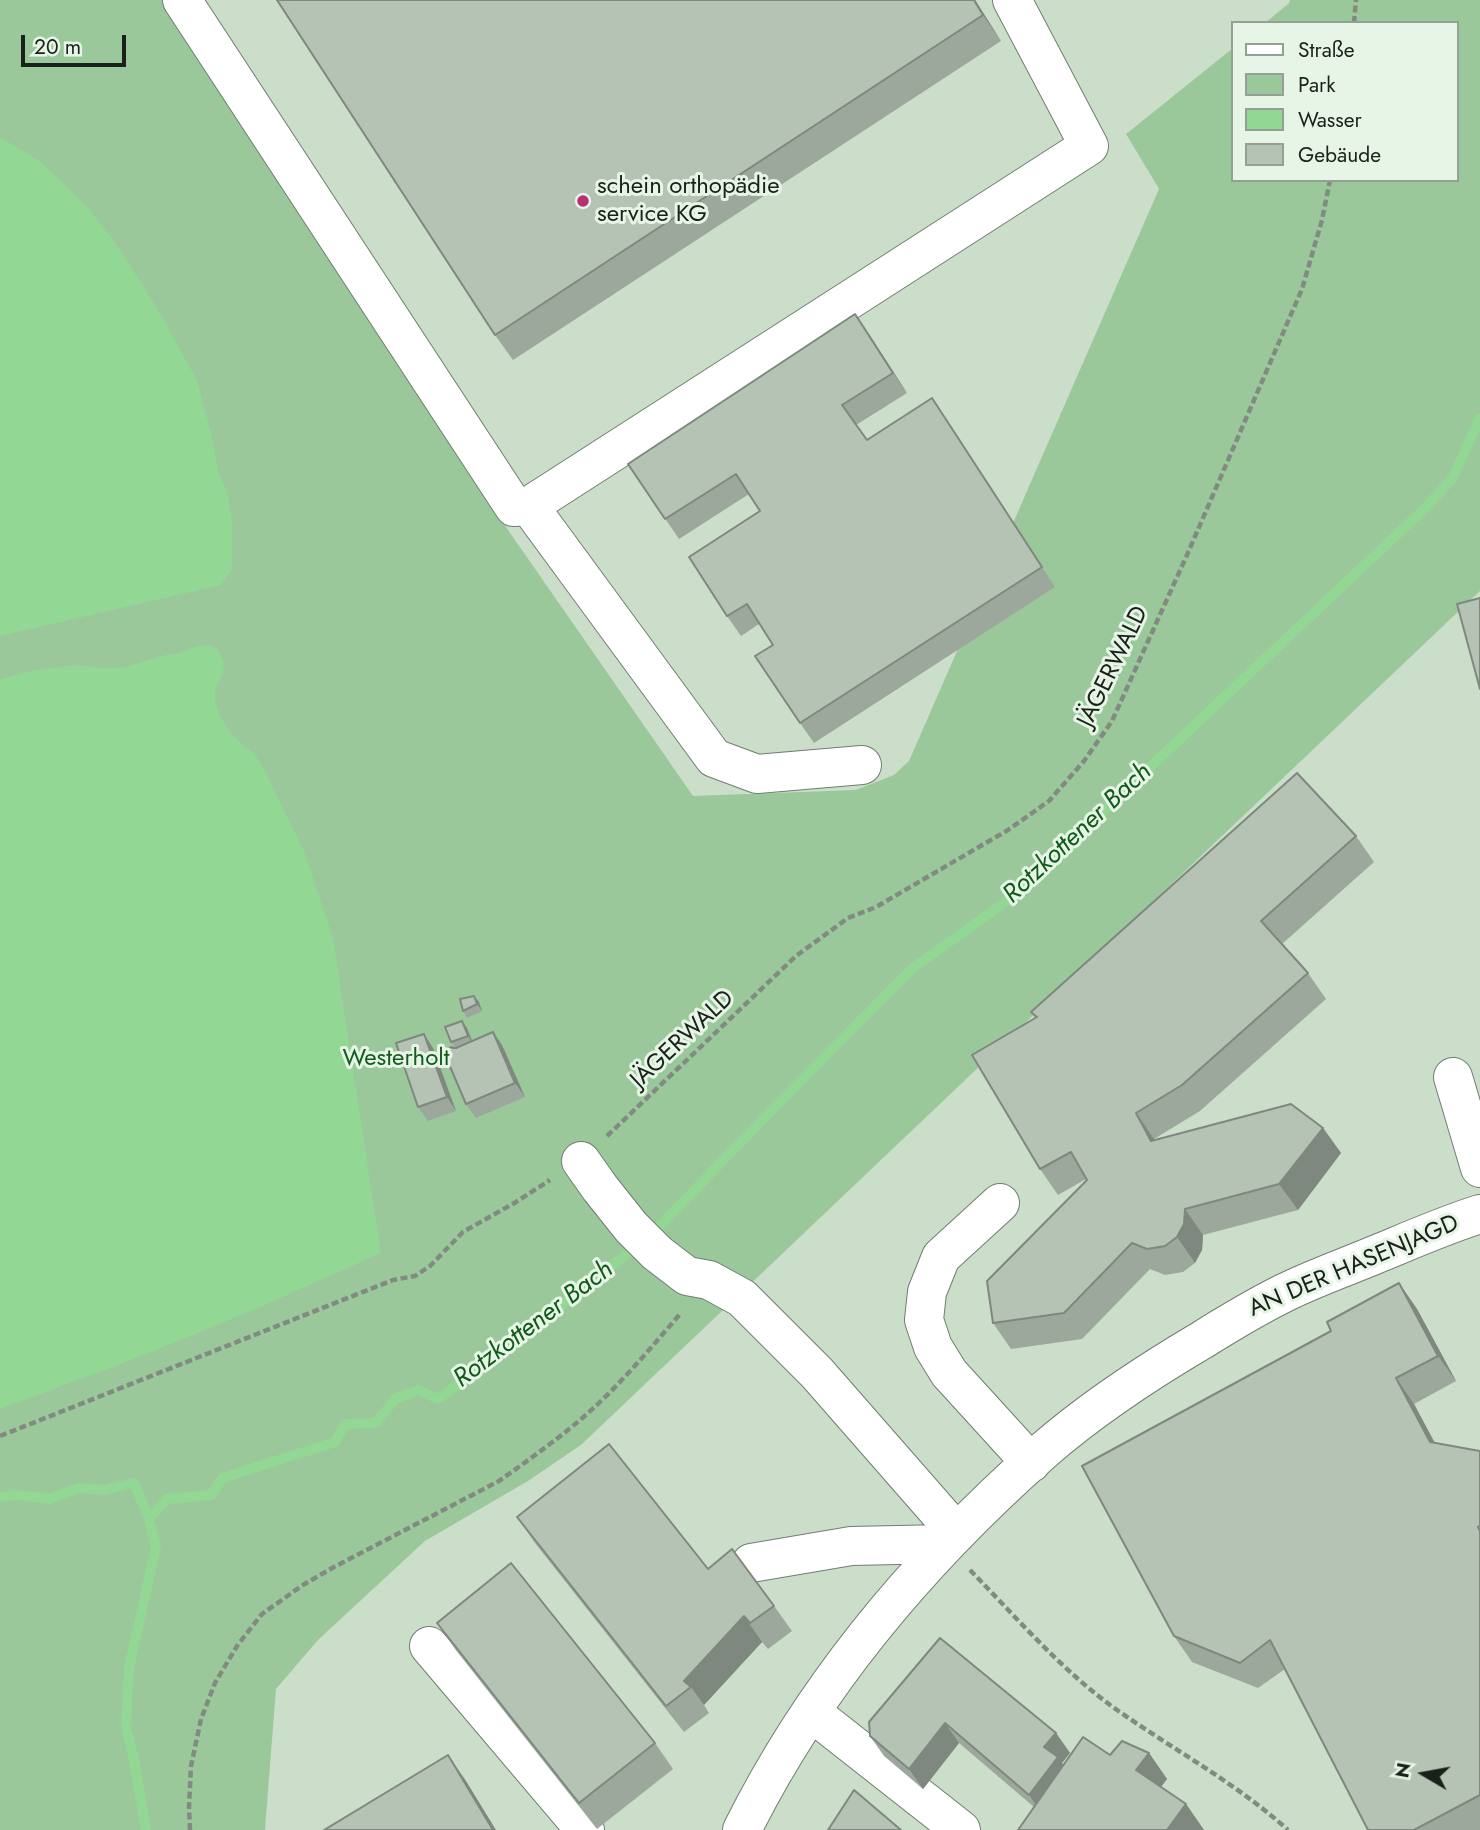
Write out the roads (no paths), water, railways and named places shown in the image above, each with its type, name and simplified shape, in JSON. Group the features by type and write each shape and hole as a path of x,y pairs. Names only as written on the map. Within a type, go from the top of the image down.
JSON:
{"street":[{"path":"182,0 513,507 529,506 1088,146 1012,0"},
{"path":"529,506 714,758 757,774 862,765"},
{"path":"1452,1077 1480,1168"},
{"path":"581,1161 644,1240 687,1276 709,1280 741,1298 817,1373 951,1539"},
{"path":"1000,1203 941,1257 927,1292 924,1320 933,1347 949,1373 1031,1463"},
{"name":"AN DER HASENJAGD","path":"742,1830 772,1773 854,1650 951,1539 1042,1452 1118,1393 1244,1314 1328,1273 1480,1214"},
{"path":"751,1563 851,1546 951,1539"},
{"path":"429,1646 585,1830"},
{"path":"811,1712 961,1830"}],"water":[{"path":"0,137 41,162 86,205 118,247 157,308 197,380 219,475 227,491 232,520 232,569 221,585 0,636"},
{"path":"209,645 218,649 224,670 215,693 220,715 235,737 262,765 304,851 333,938 381,1253 134,1359 0,1409 0,679 36,670 75,665 125,667"}],"waterway":[{"name":"Rotzkottener Bach","path":"654,1232 913,968 1011,898 1423,510 1452,479 1480,418"},
{"name":"Rotzkottener Bach","path":"149,1519 167,1499 211,1495 223,1478 335,1442 345,1424 376,1423 396,1398 418,1390 438,1399 632,1250"},
{"path":"0,1497 15,1495 50,1499 78,1488 105,1490 134,1483 149,1519 156,1547 129,1668 126,1727 146,1830"}],"place":[{"name":"schein orthopädie service KG","path":"583,201"}],"park label":[{"name":"Westerholt","path":"396,1059"}]}
